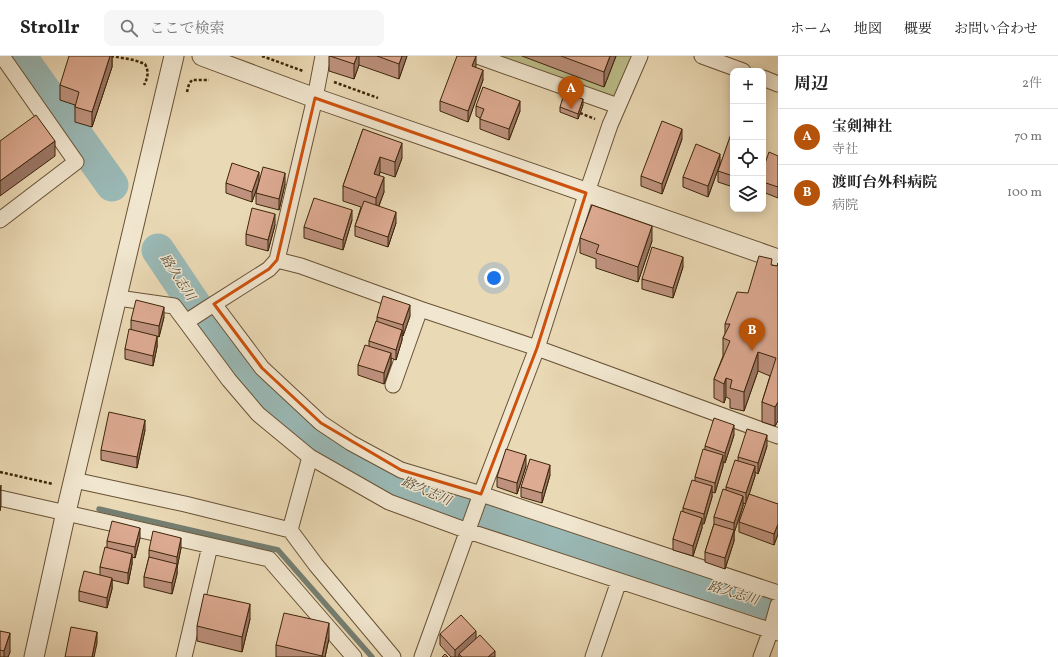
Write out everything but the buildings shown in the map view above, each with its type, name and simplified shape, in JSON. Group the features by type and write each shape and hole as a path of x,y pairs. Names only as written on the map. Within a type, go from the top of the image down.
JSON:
{"street":[{"path":"0,220 76,162 2,56"},
{"path":"34,657 66,512 118,298 174,56"},
{"path":"202,56 315,98 778,259"},
{"path":"201,313 269,269 277,260 315,98 323,56"},
{"path":"477,56 618,106"},
{"path":"422,657 469,527 537,348 586,193 610,124 640,56"},
{"path":"702,56 735,68"},
{"path":"766,79 778,84"},
{"path":"277,260 301,266 420,309 537,348 778,436"},
{"path":"118,298 174,306 201,313 321,423 351,443 401,470 480,498 778,593"},
{"path":"393,385 420,309"},
{"path":"201,313 230,380 258,414 310,457 389,502 469,527 619,580 774,628"},
{"path":"290,530 310,457"},
{"path":"74,480 185,504 290,530 316,565 393,657"},
{"path":"0,498 269,559 354,657"},
{"path":"184,657 210,546"},
{"path":"593,657 619,580"},
{"path":"761,657 774,628 778,605"},
{"path":"336,657 340,642"}],"path":[{"path":"111,56 134,60 145,64 148,70 148,78 144,85"},
{"path":"0,472 54,484"}],"highlighted area":[{"path":"315,98 586,193 537,348 481,494 401,470 321,423 262,368 214,304 269,269 277,260"}],"green space":[{"path":"487,56 635,56 614,101"}],"waterway":[{"name":"路久志川","path":"20,56 112,185"},
{"name":"路久志川","path":"158,250 227,353 333,451 487,519 778,607"},
{"path":"99,509 278,550 372,657"}],"place":[{"name":"宝剣神社","path":"571,109"},
{"name":"渡町台外科病院","path":"752,351"}]}
